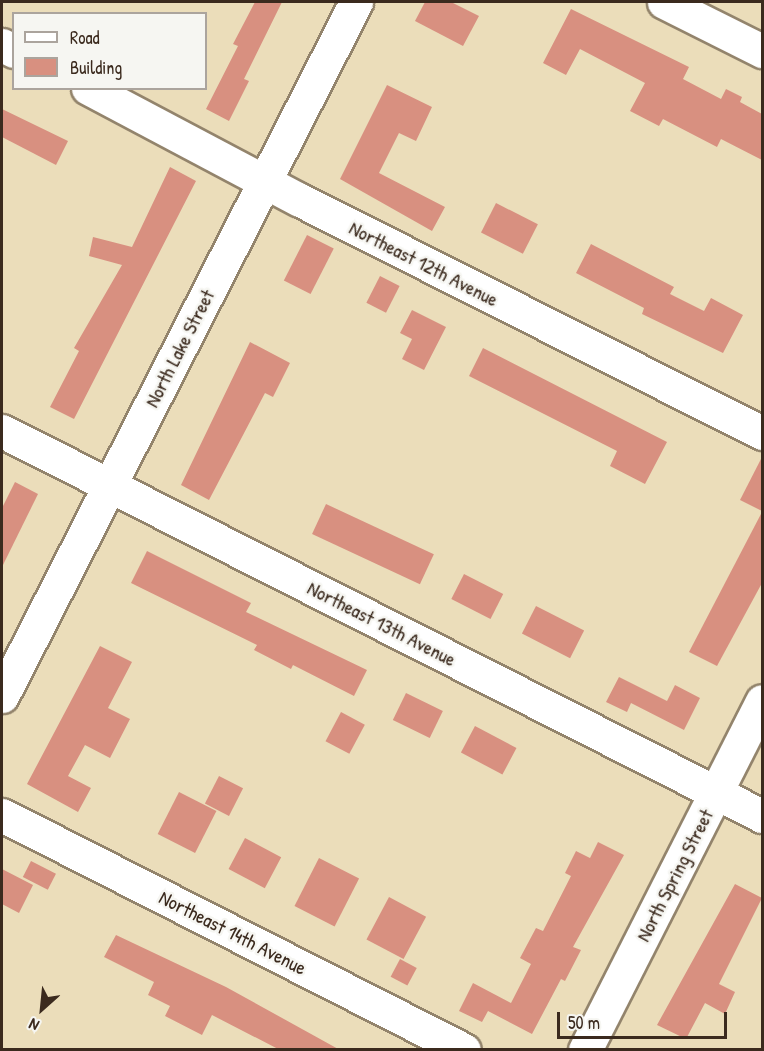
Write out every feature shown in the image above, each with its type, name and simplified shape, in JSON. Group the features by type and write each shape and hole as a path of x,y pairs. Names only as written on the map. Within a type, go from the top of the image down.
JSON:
{"street":[{"name":"North Lake Street","path":"2,696 357,2"},
{"path":"664,2 762,51"},
{"name":"Northeast 12th Avenue","path":"92,90 265,181 762,433"},
{"name":"Northeast 13th Avenue","path":"2,431 762,816"},
{"name":"North Spring Street","path":"585,1050 762,701"},
{"name":"Northeast 14th Avenue","path":"2,815 464,1050"}],"building":[{"path":"255,2 282,2 244,79 249,81 229,121 206,109 238,46 233,44"},
{"path":"425,2 451,2 479,16 463,46 415,21"},
{"path":"571,9 689,67 683,79 721,99 726,89 742,97 740,102 762,114 762,160 721,139 717,147 663,119 659,126 630,111 645,83 580,49 566,75 543,63"},
{"path":"387,85 432,107 416,141 399,133 379,173 445,207 432,231 340,179"},
{"path":"2,109 68,141 56,165 2,137"},
{"path":"170,167 196,181 74,419 50,407 79,351 74,348 122,265 89,256 93,237 132,247"},
{"path":"496,203 538,224 523,254 481,232"},
{"path":"307,235 334,249 311,294 284,280"},
{"path":"591,244 674,287 670,294 704,311 711,298 743,315 723,353 642,314 644,308 576,273"},
{"path":"380,276 400,286 386,313 366,303"},
{"path":"412,310 446,327 424,370 402,359 412,339 400,333"},
{"path":"250,342 290,363 273,397 265,393 209,500 181,485"},
{"path":"483,348 667,442 645,484 610,466 617,451 469,376"},
{"path":"762,457 762,511 740,500"},
{"path":"15,482 38,494 2,567 2,508"},
{"path":"326,504 434,554 420,584 312,534"},
{"path":"762,512 762,583 717,666 689,652"},
{"path":"147,551 251,603 246,612 367,670 354,696 293,665 291,669 254,650 257,645 131,583"},
{"path":"464,574 503,594 490,619 451,599"},
{"path":"536,606 584,631 570,658 522,634"},
{"path":"100,646 132,662 108,708 130,719 110,758 85,745 68,776 91,788 78,812 27,784"},
{"path":"619,677 667,701 675,685 700,698 684,730 631,703 627,712 606,702"},
{"path":"406,693 443,711 430,738 393,720"},
{"path":"341,712 365,725 349,754 326,741"},
{"path":"475,726 516,748 502,775 461,752"},
{"path":"219,776 243,788 229,816 205,804"},
{"path":"179,792 216,811 195,853 158,834"},
{"path":"245,838 281,857 265,888 229,869"},
{"path":"598,842 624,855 573,947 581,950 565,981 561,979 532,1034 488,1011 482,1022 459,1011 473,983 511,1003 531,964 520,958 536,928 543,931 571,876 565,873 576,851 590,858"},
{"path":"319,858 359,878 335,927 294,906"},
{"path":"31,861 56,874 48,890 23,877"},
{"path":"2,869 33,885 19,913 2,904"},
{"path":"735,884 762,898 719,984 735,992 725,1014 705,1003 686,1039 657,1025"},
{"path":"389,897 426,917 404,959 366,939"},
{"path":"116,935 226,987 340,1050 280,1050 212,1015 202,1035 165,1016 170,1006 148,995 154,982 104,957"},
{"path":"400,959 417,968 407,986 391,977"}]}
